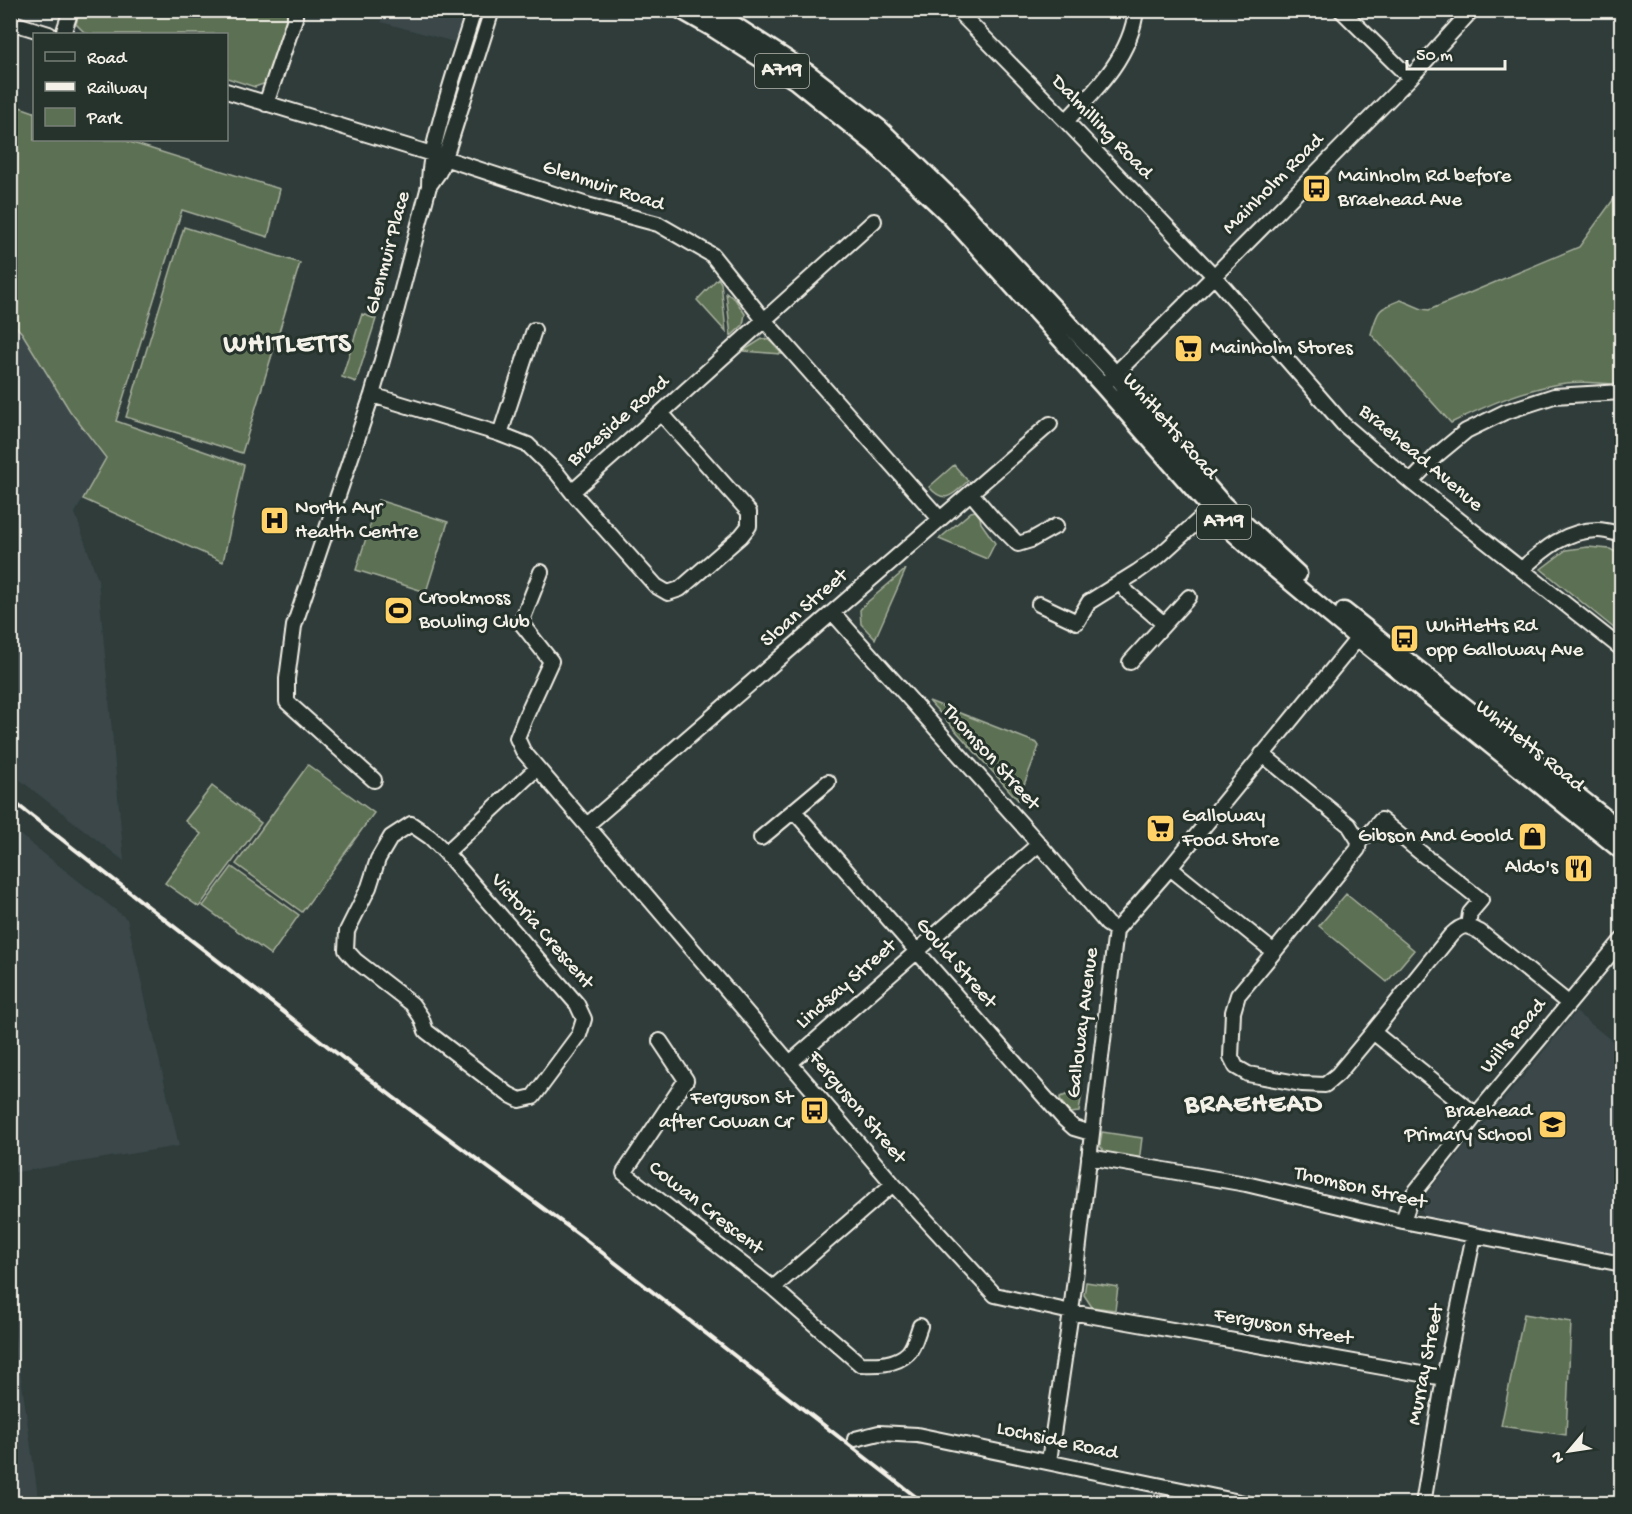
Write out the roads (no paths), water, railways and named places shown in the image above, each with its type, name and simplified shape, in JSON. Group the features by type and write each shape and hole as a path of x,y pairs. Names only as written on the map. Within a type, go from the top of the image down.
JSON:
{"main road":[{"name":"A719","path":"681,10 796,81 877,136"},
{"name":"A719","path":"711,10 808,73 877,136"},
{"name":"Whitletts Road","path":"877,136 955,202 1109,380 1211,509 1257,555 1622,851"},
{"name":"Whitletts Road","path":"1109,380 1166,439 1222,504 1295,572 1622,831"}],"street":[{"path":"63,33 71,10"},
{"path":"266,104 295,18 295,10"},
{"name":"Glenmuir Place","path":"438,156 453,76 474,10"},
{"name":"Glenmuir Place","path":"374,780 287,702 287,679 294,626 372,395 429,186 429,168 438,156 492,10"},
{"name":"Dalmilling Road","path":"957,10 1214,276"},
{"path":"1066,121 1102,84 1123,51 1136,10"},
{"path":"1341,10 1410,78"},
{"name":"Mainholm Road","path":"1109,380 1410,78 1472,10"},
{"path":"10,22 46,33"},
{"name":"Glenmuir Road","path":"228,92 588,205 658,224 712,255 764,320 940,519"},
{"path":"764,320 874,221"},
{"name":"Braehead Avenue","path":"1214,276 1343,424 1411,482 1622,649"},
{"name":"Braeside Road","path":"372,395 500,434 528,445 557,473 572,492 764,320"},
{"path":"500,434 534,330"},
{"path":"1411,482 1437,455 1466,431 1505,412 1554,396 1622,392"},
{"path":"572,492 656,586 668,593 680,589 732,544 749,526 749,512 661,413"},
{"name":"Sloan Street","path":"587,825 1050,424"},
{"path":"971,493 1018,544 1031,540 1056,526"},
{"path":"1039,604 1077,622 1089,602 1158,557 1211,509"},
{"path":"1522,569 1547,546 1580,531 1600,530 1622,535"},
{"name":"Ferguson Street","path":"541,572 521,623 551,661 517,738 523,751 894,1185 995,1295 1071,1312 1444,1378"},
{"path":"1120,582 1128,593 1164,624"},
{"path":"1130,662 1189,597"},
{"name":"Thomson Street","path":"833,613 1039,844 1107,924 1116,930"},
{"name":"Galloway Avenue","path":"1049,1461 1071,1312 1116,930 1170,868 1358,638"},
{"path":"1262,754 1349,825 1359,841 1358,849 1238,995 1233,1012 1231,1057 1236,1067 1248,1074 1302,1084 1325,1085 1338,1074 1451,935 1460,927 1468,926 1480,932 1568,1004"},
{"path":"446,853 537,768"},
{"path":"762,838 828,782"},
{"name":"Gould Street","path":"794,811 1064,1119 1074,1128 1091,1133"},
{"path":"1359,841 1370,833 1380,820 1481,900 1470,913 1468,926"},
{"name":"Victoria Crescent","path":"411,824 430,837 446,853 577,1004 584,1019 579,1035 533,1097 520,1100 508,1094 426,1031 421,1017 412,1004 355,960 346,950 347,931 369,886 378,859 391,837 411,824"},
{"name":"Lindsay Street","path":"790,1063 1039,844"},
{"path":"1170,868 1274,952"},
{"name":"Wills Road","path":"1403,1221 1410,1197 1622,940"},
{"path":"1373,1032 1476,1115"},
{"name":"Cowan Crescent","path":"660,1041 686,1080 624,1173 773,1288 860,1364 895,1362 909,1352 920,1326"},
{"name":"Thomson Street","path":"1089,1157 1246,1184 1403,1221 1622,1264"},
{"path":"773,1288 894,1185"},
{"name":"Murray Street","path":"1423,1503 1444,1378 1474,1235"},
{"name":"Lochside Road","path":"855,1439 879,1433 917,1435 1249,1503"}],"railway":[{"path":"10,799 393,1097 586,1240 925,1504"}],"place":[{"name":"Mainholm Rd before Braehead Ave","path":"1317,189"},
{"name":"Mainholm Stores","path":"1189,349"},
{"name":"North Ayr Health Centre","path":"274,521"},
{"name":"Crookmoss Bowling Club","path":"398,611"},
{"name":"Whitletts Rd opp Galloway Ave","path":"1405,639"},
{"name":"Galloway Food Store","path":"1161,829"},
{"name":"Gibson And Goold","path":"1533,837"},
{"name":"Aldo's","path":"1579,868"},
{"name":"Ferguson St after Cowan Cr","path":"814,1111"},
{"name":"Braehead Primary School","path":"1553,1124"}],"district":[{"name":"WHITLETTS","path":"288,346"},
{"name":"BRAEHEAD","path":"1254,1106"}]}
